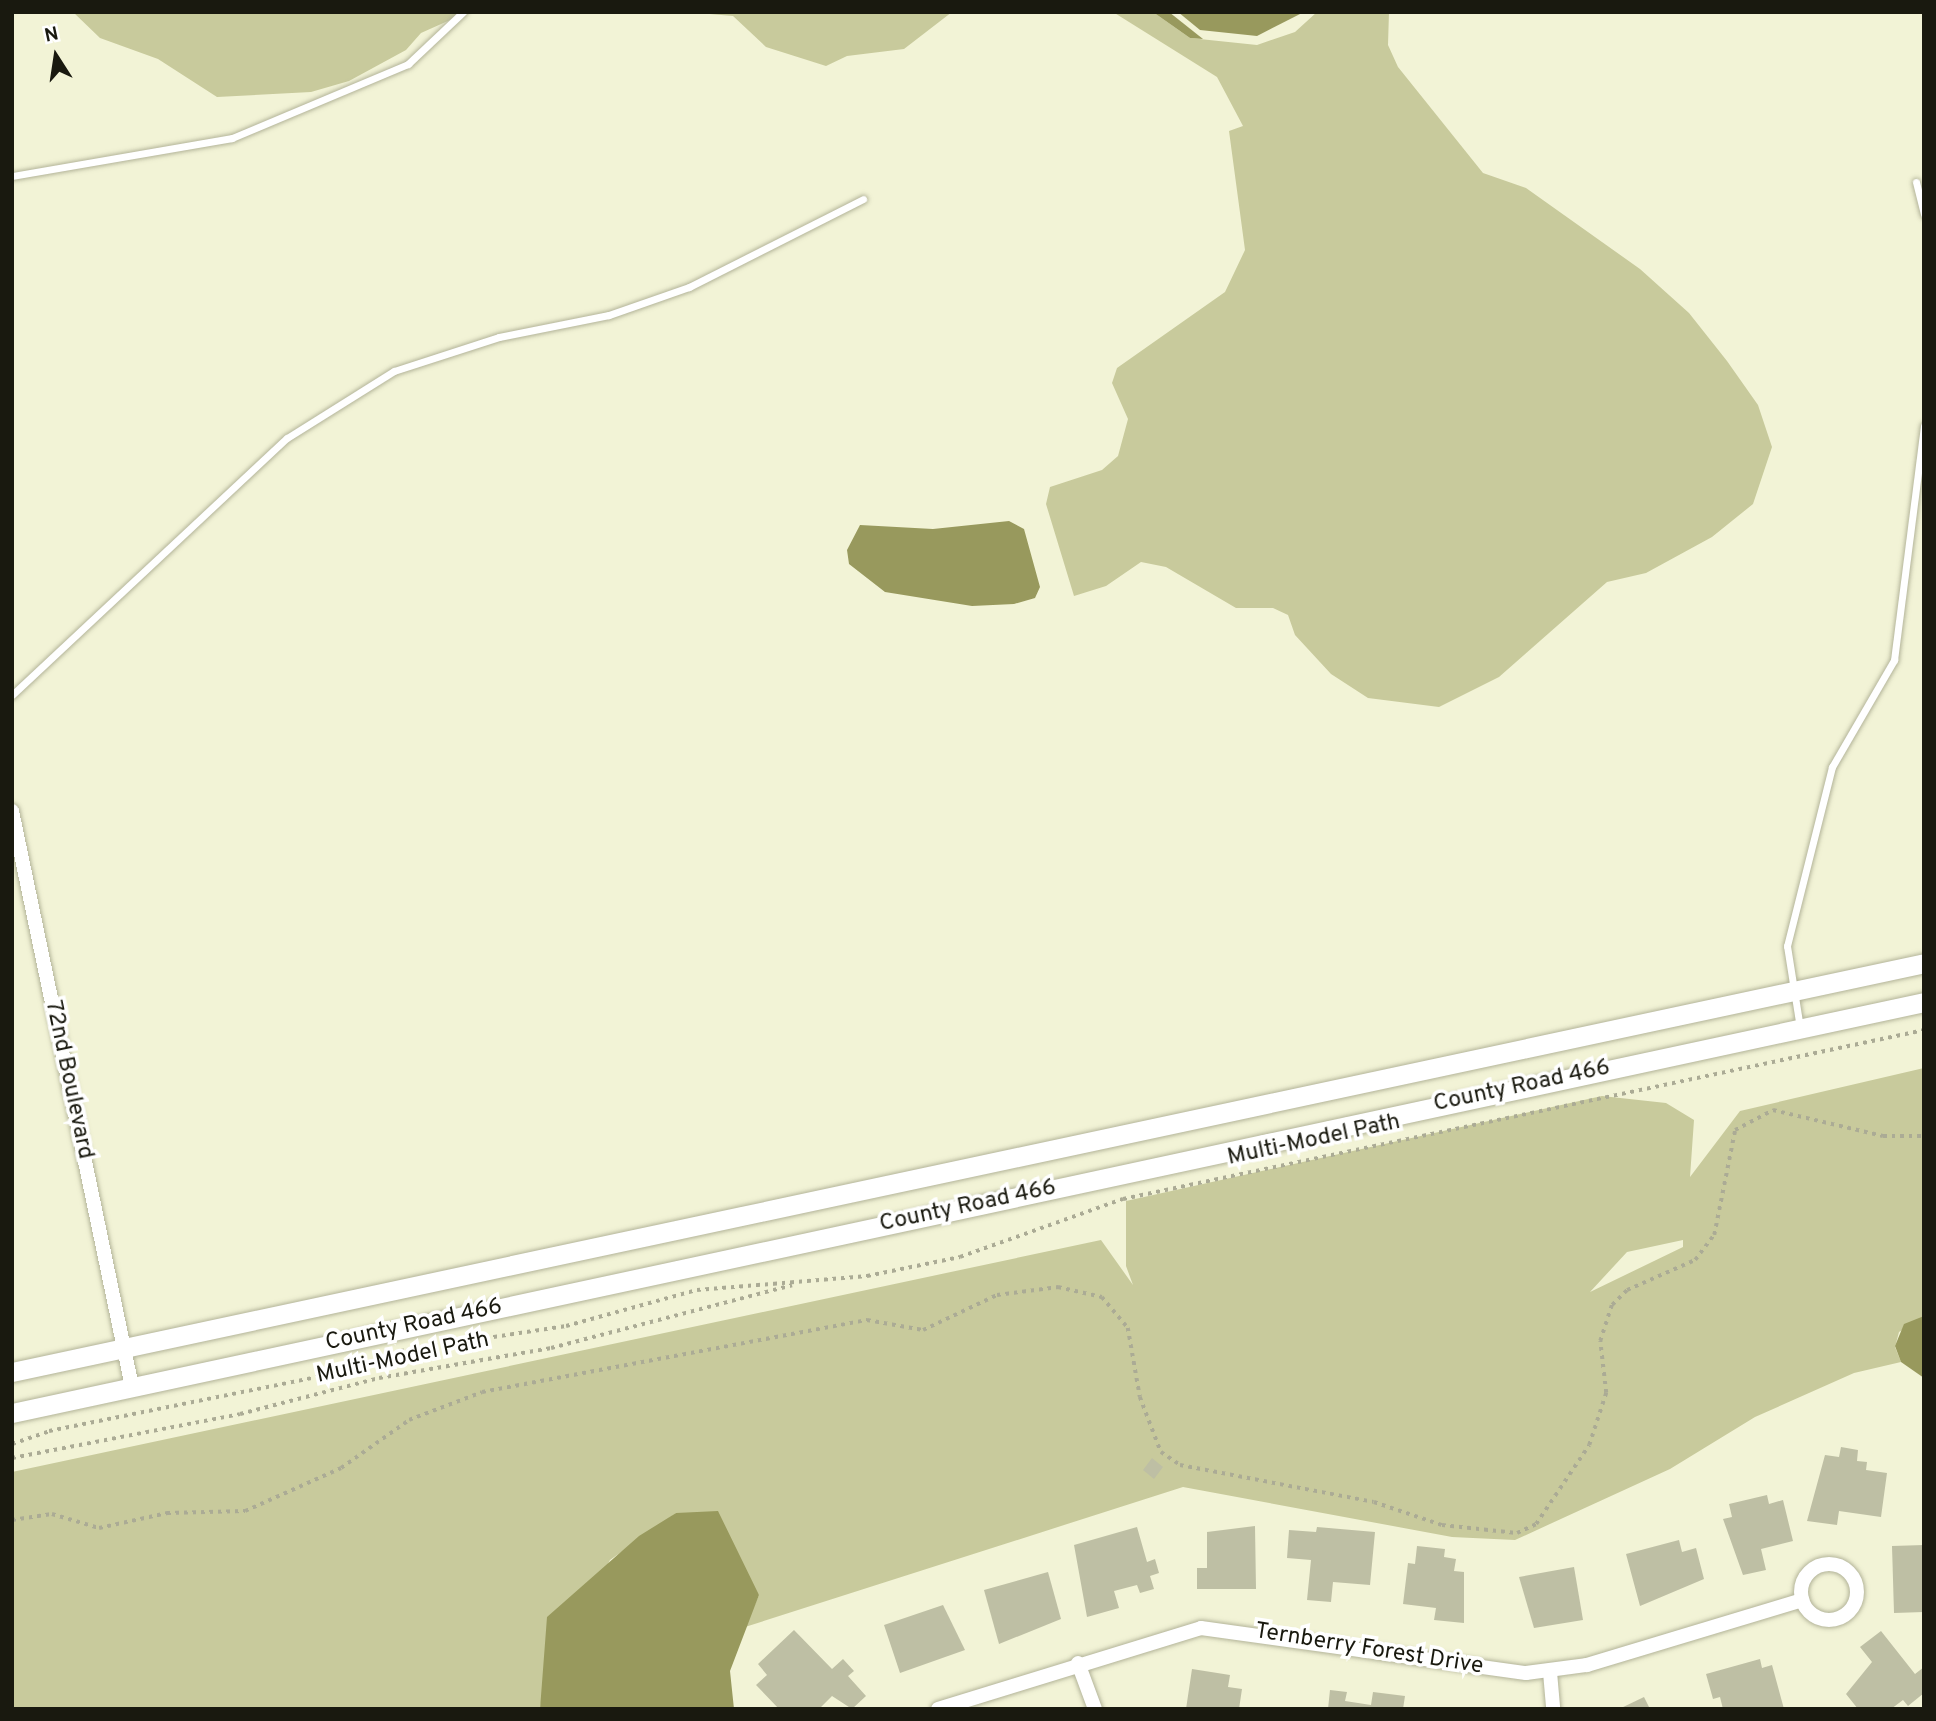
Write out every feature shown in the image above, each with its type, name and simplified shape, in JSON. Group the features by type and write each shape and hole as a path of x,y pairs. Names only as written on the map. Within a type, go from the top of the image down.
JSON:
{"main road":[{"name":"County Road 466","path":"12,1372 1924,963"},
{"name":"County Road 466","path":"12,1413 1924,1002"}],"street":[{"name":"72nd Boulevard","path":"12,811 132,1387"},
{"path":"1821,1565 1839,1565 1857,1583 1856,1602 1842,1617 1814,1615 1802,1600 1802,1583 1821,1565"},
{"name":"Ternberry Forest Drive","path":"938,1709 1177,1632 1225,1628 1496,1670 1550,1672 1802,1600"},
{"path":"1078,1663 1095,1709"},
{"path":"1550,1672 1553,1709"}],"lane":[{"path":"12,176 232,138 408,64 463,12"},
{"path":"1916,182 1924,214"},
{"path":"12,695 286,438 394,371 499,337 609,315 689,287 863,199"},
{"path":"1800,1028 1787,946 1832,766 1894,660 1924,426"}],"path":[{"name":"Multi-Model Path","path":"12,1444 49,1431 347,1371 401,1351 566,1326 698,1290 799,1283 960,1257 1123,1199 1924,1030"},
{"path":"12,1520 52,1514 99,1528 167,1513 245,1511 341,1468 409,1420 482,1392 867,1320 923,1330 1024,1287 1085,1290 1114,1308 1136,1350 1140,1397 1161,1452 1180,1465 1374,1502 1442,1525 1517,1532 1536,1524 1592,1437 1601,1414 1606,1375 1600,1341 1612,1305 1628,1290 1695,1261 1714,1235 1735,1130 1773,1110 1883,1136 1924,1136"},
{"name":"Multi-Model Path","path":"12,1458 240,1414 379,1378 551,1348 799,1283"}],"shaded area":[{"path":"73,12 468,12 421,33 406,50 349,81 311,92 217,97 158,59 100,38"},
{"path":"686,12 952,12 904,49 847,56 826,66 766,47 733,16"},
{"path":"1113,12 1153,12 1190,38 1257,45 1295,32 1317,12 1389,12 1388,45 1398,67 1483,173 1526,188 1640,269 1689,313 1727,361 1758,405 1772,447 1753,504 1712,537 1646,573 1607,582 1499,677 1439,707 1368,698 1331,674 1295,635 1288,615 1273,608 1236,608 1166,567 1141,562 1106,586 1074,596 1046,504 1050,487 1102,470 1118,456 1128,419 1112,383 1117,368 1225,292 1245,250 1229,131 1243,126 1217,77"},
{"path":"1153,12 1169,12 1203,39 1190,38"},
{"path":"1178,12 1304,12 1257,36 1200,30"},
{"path":"1009,521 1024,529 1040,587 1035,598 1014,604 972,606 885,592 849,564 847,550 860,525 933,529"},
{"path":"1924,1068 1924,1316 1899,1332 1895,1347 1901,1362 1854,1373 1755,1417 1670,1469 1515,1540 1452,1537 1183,1487 745,1627 759,1595 676,1513 610,1560 543,1689 540,1709 12,1709 12,1472 1101,1240 1133,1285 1126,1266 1126,1201 1602,1096 1666,1103 1694,1120 1690,1177 1740,1111","holes":["1683,1240 1683,1247 1590,1292 1627,1252"]},
{"path":"1924,1316 1924,1378 1901,1362 1895,1346 1904,1324"},
{"path":"718,1511 759,1595 730,1671 734,1709 540,1709 547,1617 639,1536 676,1513"}],"building":[{"path":"1841,1447 1858,1450 1857,1461 1867,1462 1866,1470 1887,1473 1881,1517 1839,1511 1837,1525 1807,1521 1825,1455 1839,1457"},
{"path":"1152,1458 1163,1467 1154,1479 1143,1470"},
{"path":"1767,1495 1769,1504 1783,1500 1793,1541 1761,1549 1766,1570 1743,1575 1723,1519 1732,1517 1729,1504"},
{"path":"1255,1526 1256,1589 1197,1589 1197,1568 1207,1568 1207,1532"},
{"path":"1137,1527 1147,1562 1155,1559 1159,1573 1150,1576 1154,1589 1140,1593 1137,1585 1114,1591 1119,1608 1087,1617 1074,1545"},
{"path":"1317,1527 1375,1532 1370,1585 1333,1582 1331,1602 1307,1600 1311,1560 1287,1558 1289,1530 1316,1532"},
{"path":"1679,1540 1682,1552 1696,1548 1704,1579 1640,1606 1626,1554"},
{"path":"1924,1545 1924,1612 1894,1613 1892,1546"},
{"path":"1417,1546 1445,1549 1444,1557 1456,1559 1454,1571 1464,1572 1464,1623 1434,1620 1436,1608 1403,1604 1408,1563 1415,1564"},
{"path":"1574,1567 1583,1620 1534,1628 1519,1577"},
{"path":"1048,1572 1061,1619 999,1644 984,1590"},
{"path":"943,1605 965,1650 900,1673 884,1625"},
{"path":"794,1630 832,1669 843,1659 854,1671 848,1676 866,1696 852,1709 832,1696 819,1709 779,1709 756,1685 767,1675 758,1664"},
{"path":"1881,1631 1915,1674 1924,1667 1924,1693 1908,1706 1903,1700 1891,1709 1858,1709 1846,1694 1872,1662 1860,1647"},
{"path":"1760,1659 1762,1668 1772,1665 1784,1709 1723,1709 1720,1697 1713,1699 1706,1674"},
{"path":"1192,1669 1230,1675 1228,1687 1242,1689 1239,1709 1186,1709"},
{"path":"1330,1690 1347,1692 1345,1701 1371,1705 1373,1692 1405,1696 1403,1709 1328,1709"},
{"path":"1644,1697 1650,1709 1619,1709"}]}
